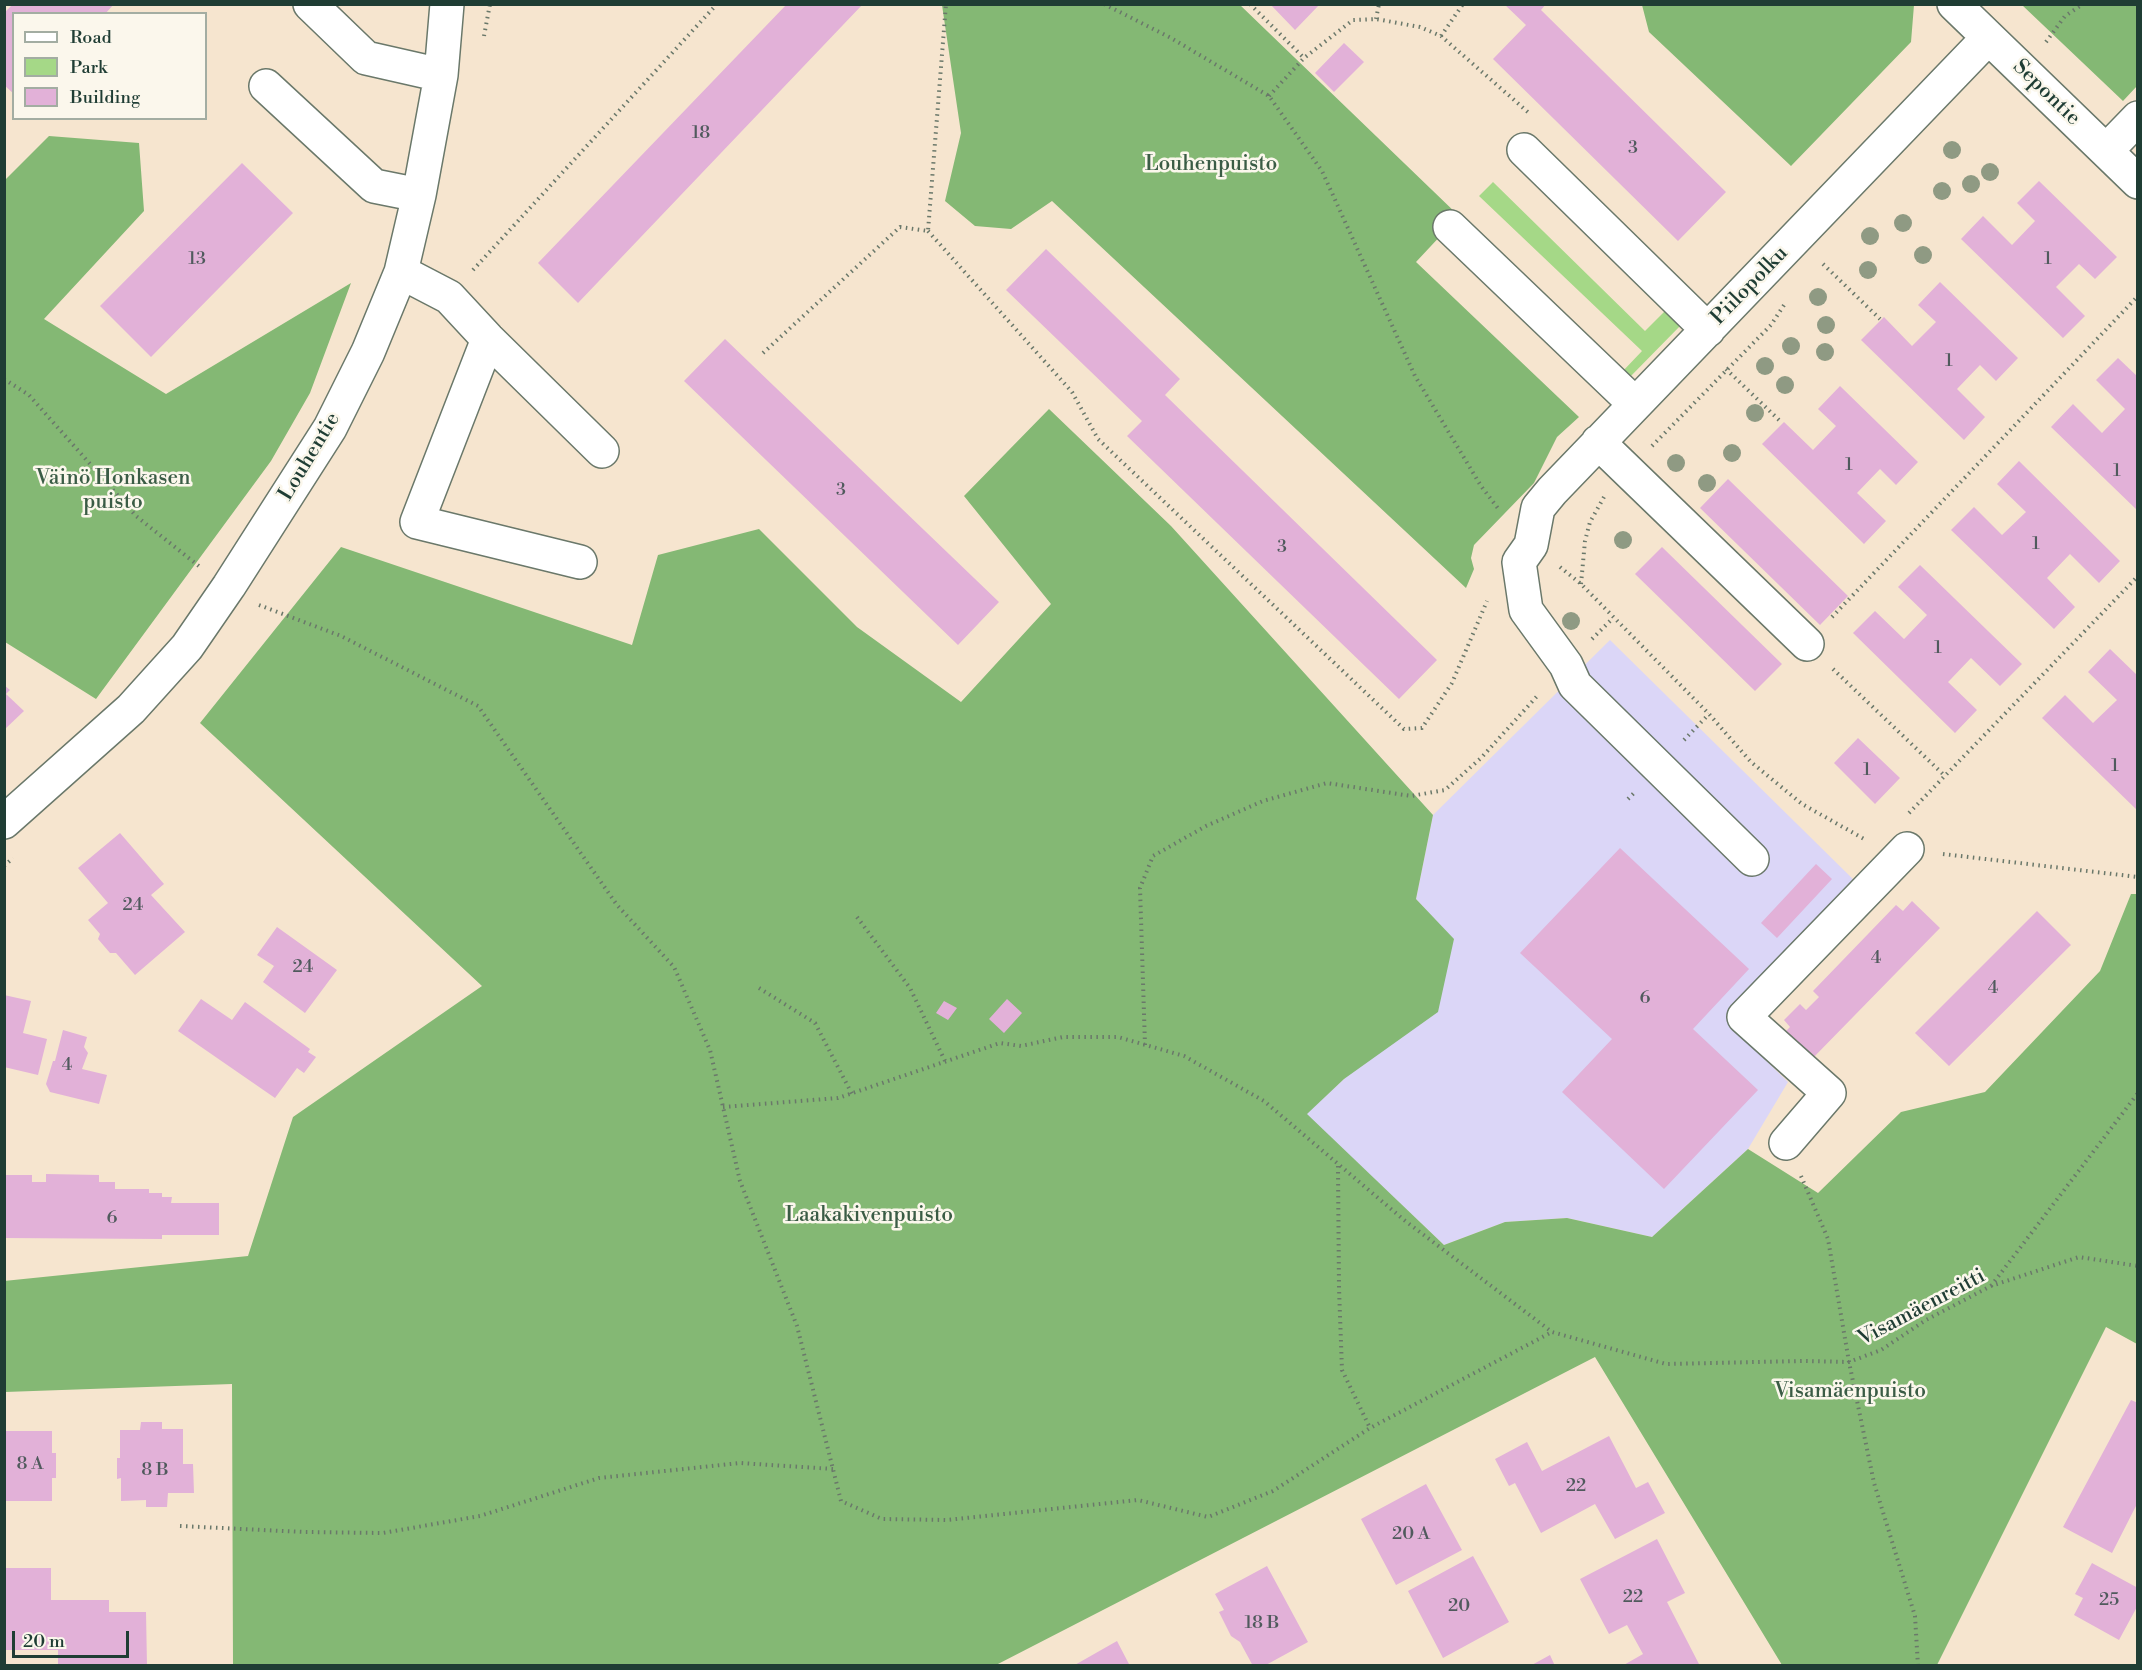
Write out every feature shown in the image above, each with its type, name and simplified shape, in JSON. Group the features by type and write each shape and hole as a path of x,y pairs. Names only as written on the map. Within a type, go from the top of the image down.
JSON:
{"street":[{"path":"310,4 366,58 441,75"},
{"name":"Louhentie","path":"4,822 130,709 187,647 229,586 330,428 368,352 401,272 419,195 441,75 447,4"},
{"name":"Sepontie","path":"1954,4 2138,183"},
{"name":"Piilopolku","path":"1752,859 1575,685 1566,665 1526,610 1525,553 1538,508 1598,442 1988,38"},
{"path":"266,86 374,186 419,195"},
{"path":"2106,151 2138,118"},
{"path":"1524,150 1702,336"},
{"path":"1450,227 1635,404"},
{"path":"401,272 449,297 488,339 603,451"},
{"path":"488,339 417,522 580,562"},
{"path":"1598,442 1807,644"},
{"path":"1786,1143 1829,1093 1744,1017 1907,849"}],"path":[{"path":"449,297 717,4"},
{"path":"928,231 946,4"},
{"path":"1250,4 1304,58"},
{"path":"1269,96 1304,58 1353,20 1376,19 1379,4"},
{"path":"1441,36 1463,4"},
{"path":"2041,48 2065,16 2083,4"},
{"path":"763,353 900,227 928,231 1072,393 1098,439 1404,729 1422,728 1452,683 1491,592 1525,553"},
{"path":"1796,238 1880,319"},
{"path":"1945,776 1807,644 2138,296"},
{"path":"1702,336 1779,420"},
{"path":"4,379 28,395 136,516 201,567"},
{"path":"1907,815 2138,576"},
{"path":"283,614 341,636 478,706 616,905 674,967 710,1050 740,1181 797,1326 842,1501 882,1519 947,1520 1138,1500 1208,1516 1273,1491 1370,1428 1552,1332"},
{"path":"1145,1045 1140,888 1153,856 1206,826 1263,801 1327,783 1411,796 1445,790 1482,757 1566,665 1613,618"},
{"path":"857,917 910,988 945,1061"},
{"path":"759,988 815,1023 852,1094"},
{"path":"723,1107 838,1098 1000,1042 1022,1046 1063,1037 1118,1037 1184,1056 1264,1101 1404,1220 1552,1332 1666,1364 1849,1362 1828,1239 1786,1143"},
{"path":"1991,1286 2138,1093"},
{"path":"1338,1165 1342,1370 1370,1428"},
{"name":"Visamäenreitti","path":"1918,1665 1915,1616 1874,1483 1849,1362 1881,1350 1926,1320 1991,1286 2079,1257 2138,1266"},
{"path":"180,1526 382,1533 480,1516 599,1479 740,1463 833,1469"}],"shaded area":[{"path":"1610,640 1859,885 1728,1023 1788,1082 1748,1149 1652,1237 1567,1218 1505,1222 1444,1245 1306,1114 1344,1079 1454,940 1416,899 1433,815"}],"green space":[{"path":"1642,4 1914,5 1911,42 1791,166 1649,32"},
{"name":"Louhenpuisto","path":"942,5 1240,5 1459,216 1416,262 1579,417 1557,437 1534,483 1474,545 1471,558 1474,569 1466,588 1052,201 1011,229 975,226 945,201 961,133"},
{"path":"2022,5 2137,5 2137,86 2123,101"},
{"name":"Väinö Honkasen puisto","path":"49,136 139,143 144,211 44,319 166,394 351,283 310,393 271,461 96,699 5,642 5,180"},
{"path":"1493,182 1645,331 1665,311 1681,325 1629,378 1622,372 1642,351 1479,196"},
{"name":"Laakakivenpuisto","path":"1049,409 1171,526 1433,815 1416,899 1454,939 1438,1012 1344,1079 1307,1114 1444,1245 1505,1222 1567,1218 1652,1237 1748,1149 1818,1193 1901,1112 1985,1092 2100,971 2131,894 2137,894 2137,1344 2106,1327 1937,1665 1782,1665 1595,1357 996,1665 233,1665 232,1384 5,1392 4,1281 248,1256 293,1117 482,986 200,723 341,547 632,645 658,555 759,529 857,627 961,702 1051,604 964,496"}],"building":[{"path":"13,4 114,4 107,12 12,12 12,92 4,85 4,13"},
{"path":"787,4 863,4 578,303 538,263"},
{"path":"1270,4 1320,4 1295,30"},
{"path":"1504,4 1546,4 1541,10 1726,192 1678,241 1493,59 1526,25"},
{"path":"1344,43 1364,62 1334,92 1315,73"},
{"path":"242,163 293,213 151,357 100,306"},
{"path":"2039,181 2117,257 2095,279 2079,264 2056,287 2085,316 2063,338 1961,239 1983,216 2012,245 2035,221 2017,203"},
{"path":"1046,249 1180,379 1165,395 1437,660 1399,699 1127,436 1142,421 1006,290"},
{"path":"1940,282 2018,358 1996,381 1980,365 1957,389 1985,417 1964,440 1861,340 1884,317 1912,346 1936,322 1918,305"},
{"path":"725,339 999,602 958,645 684,381"},
{"path":"2118,358 2138,377 2138,511 2051,427 2073,404 2102,433 2125,409 2096,380"},
{"path":"1840,386 1918,462 1896,485 1880,469 1857,493 1886,521 1864,544 1762,444 1784,422 1813,450 1836,426 1818,409"},
{"path":"2019,461 2120,561 2099,583 2070,554 2047,578 2075,607 2054,629 1951,530 1974,507 2002,535 2026,512 1997,484"},
{"path":"1728,479 1848,596 1820,625 1700,508"},
{"path":"1662,547 1782,664 1755,691 1635,574"},
{"path":"1920,565 2022,664 2000,686 1971,658 1948,682 1977,710 1955,733 1853,633 1875,611 1904,639 1907,636 1927,615 1898,587"},
{"path":"2110,649 2138,676 2138,811 2042,718 2065,695 2093,723 2117,700 2088,672"},
{"path":"4,685 10,690 6,694 24,711 4,730"},
{"path":"1858,738 1900,778 1875,804 1834,763"},
{"path":"120,833 164,884 151,895 185,932 135,975 116,953 110,953 98,939 100,934 88,920 108,903 78,868"},
{"path":"1620,848 1749,969 1693,1029 1758,1090 1664,1189 1562,1092 1612,1039 1520,953"},
{"path":"1816,864 1832,879 1777,938 1761,923"},
{"path":"1912,901 1940,928 1811,1060 1784,1033 1790,1027 1784,1020 1800,1004 1806,1010 1819,997 1813,991 1896,905 1903,911"},
{"path":"2037,911 2071,945 1949,1066 1915,1033"},
{"path":"277,927 337,970 305,1013 263,982 274,966 257,955"},
{"path":"4,995 31,1001 23,1033 47,1039 38,1075 4,1067"},
{"path":"201,999 232,1020 245,1002 310,1049 308,1052 316,1057 304,1073 297,1068 275,1098 178,1031"},
{"path":"1007,999 1022,1013 1004,1033 989,1019"},
{"path":"944,1001 957,1008 948,1020 936,1013"},
{"path":"63,1030 87,1037 84,1047 88,1053 82,1069 107,1075 99,1104 50,1092 46,1084"},
{"path":"46,1174 99,1175 99,1182 115,1182 115,1189 149,1189 149,1193 162,1193 162,1197 172,1197 171,1203 219,1203 219,1235 162,1235 162,1239 4,1238 4,1175 32,1175 32,1182 46,1182"},
{"path":"2131,1400 2138,1403 2138,1502 2112,1553 2063,1527"},
{"path":"141,1422 162,1422 162,1429 183,1429 183,1464 193,1464 194,1493 168,1493 167,1507 146,1507 146,1500 121,1501 121,1478 117,1479 120,1430 140,1430"},
{"path":"4,1431 52,1431 52,1453 56,1453 56,1478 52,1478 52,1501 4,1501"},
{"path":"1609,1436 1636,1488 1648,1482 1665,1513 1615,1539 1595,1504 1541,1533 1515,1483 1509,1486 1495,1459 1527,1442 1542,1471"},
{"path":"1426,1484 1462,1550 1396,1585 1361,1519"},
{"path":"1657,1539 1685,1593 1667,1602 1700,1666 1622,1666 1643,1654 1627,1625 1609,1634 1580,1579"},
{"path":"1473,1556 1509,1622 1443,1658 1408,1591"},
{"path":"2092,1563 2138,1588 2138,1605 2119,1640 2074,1615 2083,1598 2075,1594"},
{"path":"1267,1566 1308,1642 1264,1666 1253,1666 1240,1642 1231,1636 1219,1612 1224,1610 1215,1594"},
{"path":"4,1568 51,1568 51,1600 109,1600 109,1612 146,1612 147,1666 58,1666 58,1650 4,1650"},
{"path":"1117,1641 1130,1666 1073,1666"},
{"path":"1550,1655 1555,1666 1530,1666"}],"park label":[{"name":"Visamäenpuisto","path":"1850,1392"}]}
